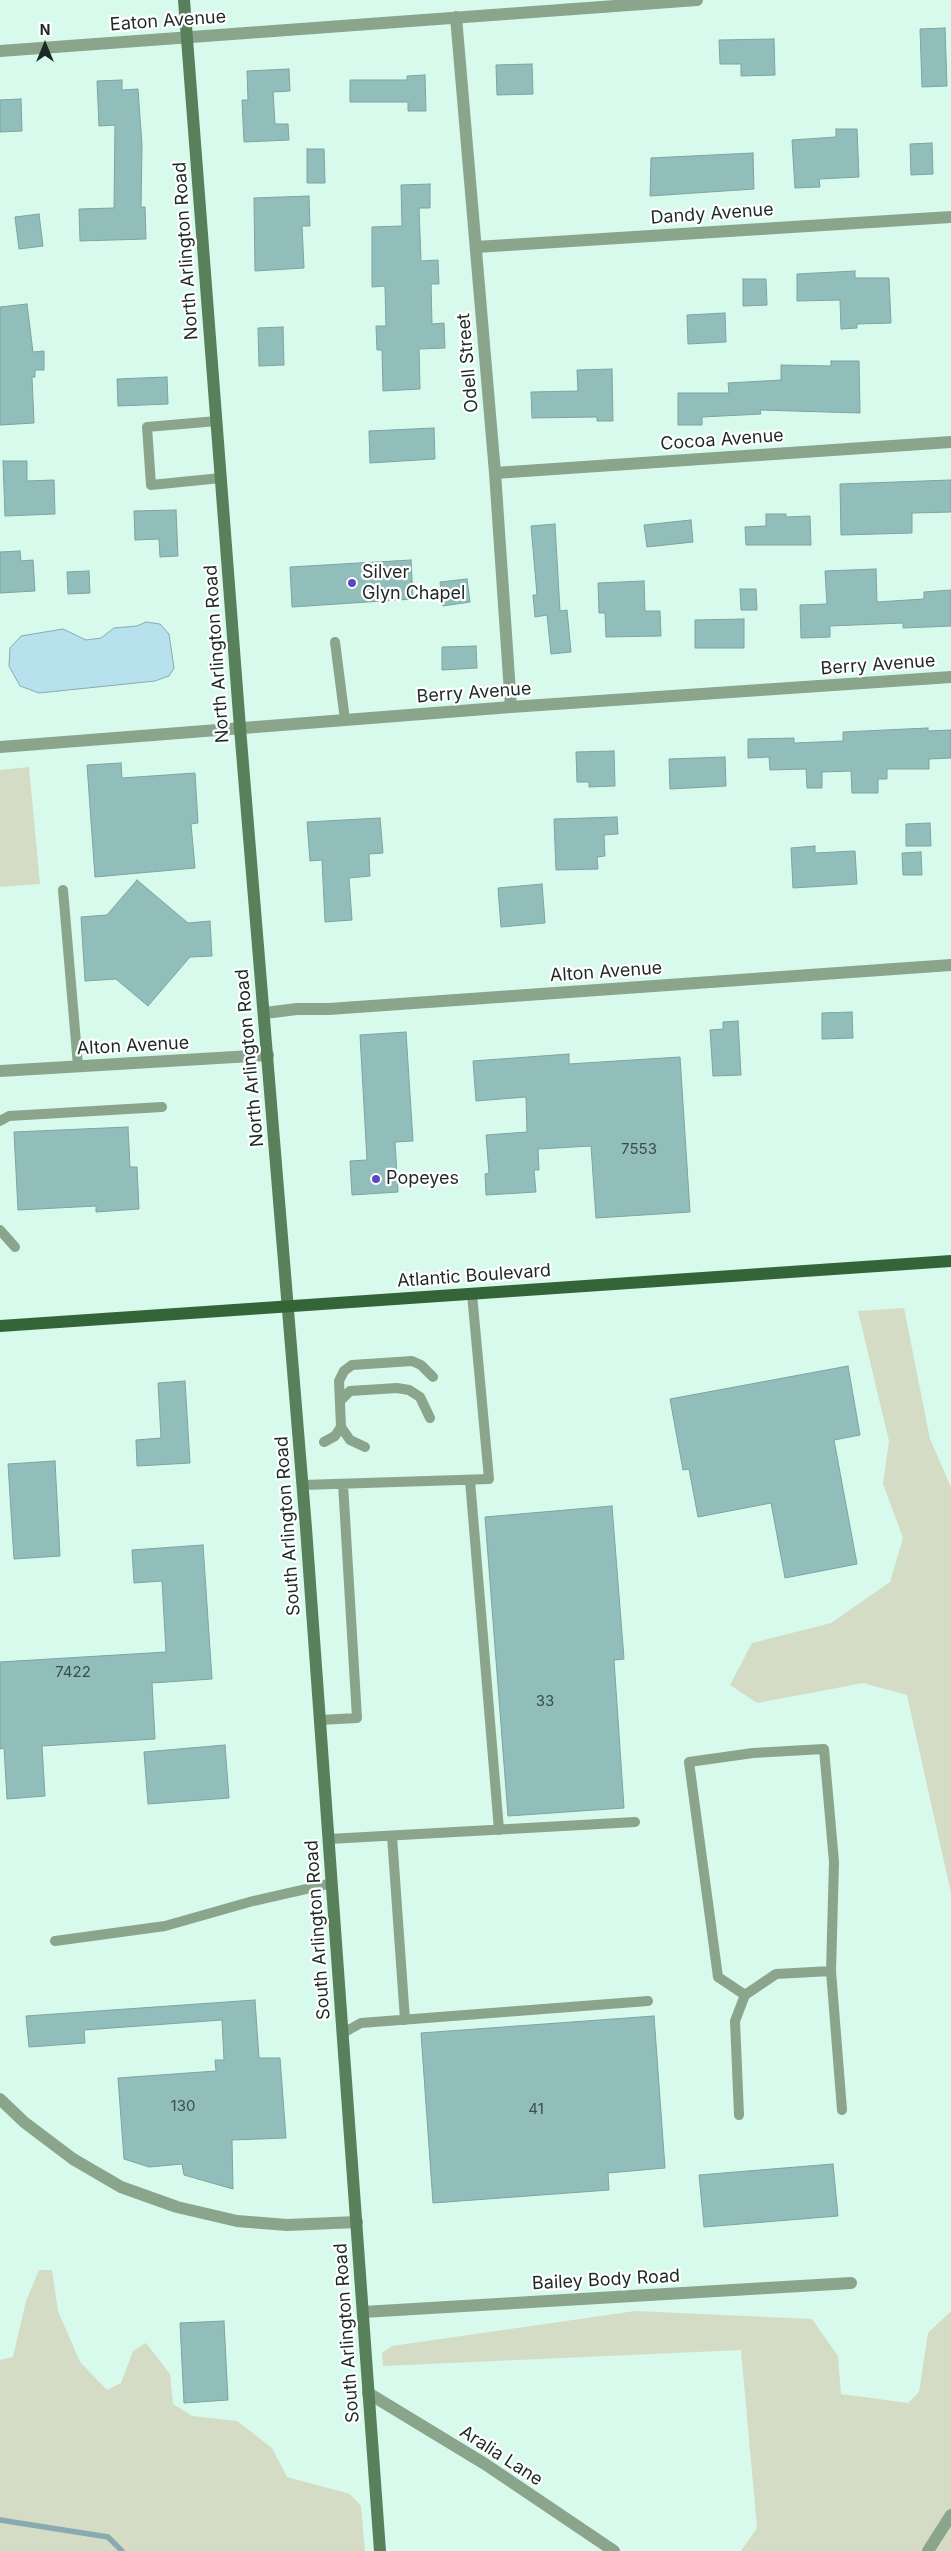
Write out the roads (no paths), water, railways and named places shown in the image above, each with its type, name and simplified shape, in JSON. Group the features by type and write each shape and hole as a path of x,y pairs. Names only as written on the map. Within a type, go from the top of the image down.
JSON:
{"main road":[{"name":"North Arlington Road","path":"184,0 240,728 288,1306"},
{"name":"Atlantic Boulevard","path":"0,1326 951,1261"},
{"name":"South Arlington Road","path":"288,1306 303,1485 380,2551"}],"street":[{"name":"Eaton Avenue","path":"0,51 697,0"},
{"name":"Odell Street","path":"456,17 495,473 511,707"},
{"name":"Dandy Avenue","path":"476,247 951,217"},
{"name":"Cocoa Avenue","path":"495,473 951,442"},
{"name":"Berry Avenue","path":"0,747 511,707 951,677"},
{"name":"Alton Avenue","path":"265,1014 297,1009 339,1008 951,965"},
{"name":"Alton Avenue","path":"0,1071 268,1055"},
{"path":"0,2099 24,2122 73,2159 122,2187 177,2207 237,2221 271,2224 357,2222"},
{"name":"Bailey Body Road","path":"363,2312 851,2283"},
{"name":"Aralia Lane","path":"368,2394 485,2464 614,2551"},
{"path":"928,2551 951,2515"}],"lane":[{"path":"217,421 147,427 151,485 221,478"},
{"path":"335,642 345,720"},
{"path":"63,890 78,1066"},
{"path":"0,1121 9,1116 162,1107"},
{"path":"0,1230 15,1247"},
{"path":"303,1485 489,1479 472,1294"},
{"path":"365,1447 350,1440 341,1427 339,1381 344,1371 352,1364 412,1361 421,1364 433,1377"},
{"path":"340,1400 350,1392 403,1389 420,1397 430,1418"},
{"path":"324,1442 335,1436 341,1427"},
{"path":"470,1480 499,1830"},
{"path":"320,1720 357,1718 343,1484"},
{"path":"745,1995 718,1977 689,1762 753,1753 824,1749 834,1862 831,1971 842,2110"},
{"path":"328,1839 635,1822"},
{"path":"392,1836 405,2020"},
{"path":"54,1941 165,1926 253,1901 332,1883"},
{"path":"739,2115 735,2021 745,1995 776,1974 831,1971"},
{"path":"343,2033 361,2023 648,2001"}],"water":[{"path":"146,622 160,624 169,634 174,668 169,676 155,681 39,693 20,686 9,666 10,648 21,636 63,629 86,640 101,638 114,628 137,626"}],"waterway":[{"path":"0,2520 108,2537 122,2551"}],"place":[{"name":"Silver Glyn Chapel","path":"352,583"},
{"name":"Popeyes","path":"376,1179"}]}
